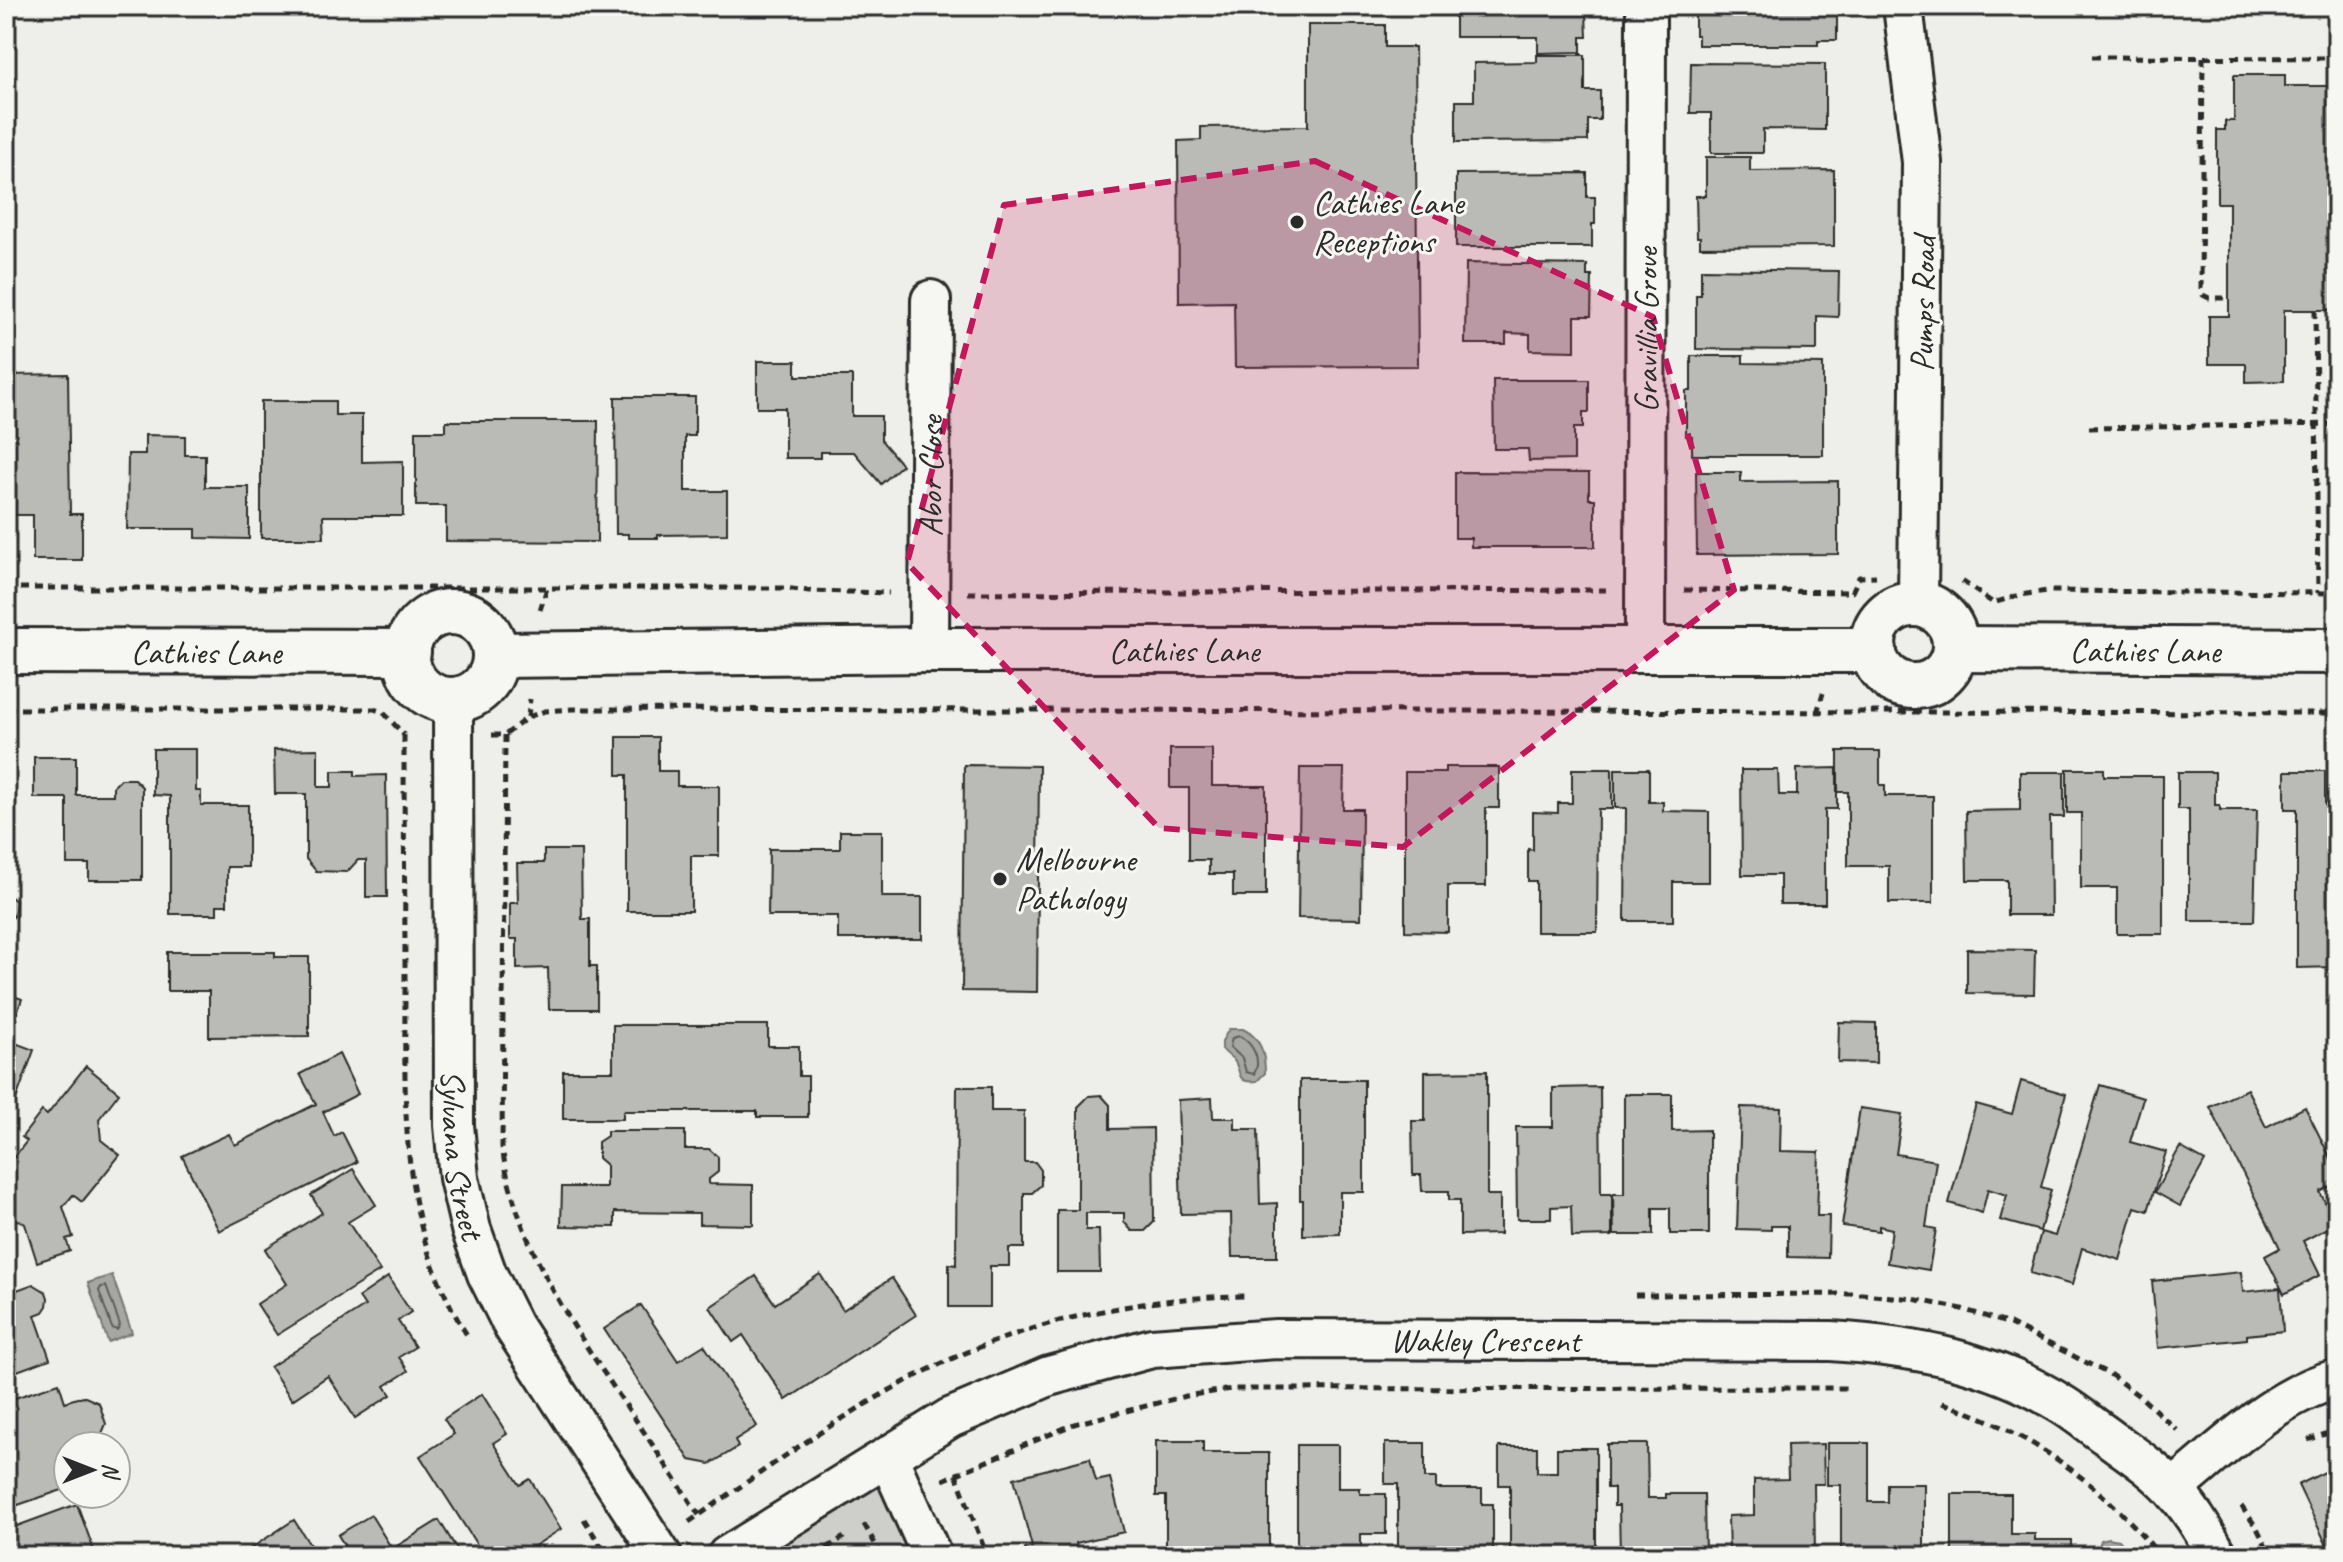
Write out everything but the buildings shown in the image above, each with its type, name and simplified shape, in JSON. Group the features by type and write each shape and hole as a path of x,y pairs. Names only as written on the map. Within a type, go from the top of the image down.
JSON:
{"street":[{"name":"Gravillia Grove","path":"1645,652 1646,6"},
{"name":"Pumps Road","path":"1903,6 1922,162 1918,604"},
{"name":"Abor Close","path":"929,650 931,300"},
{"path":"1918,604 1941,614 1954,636 1955,649 1944,673 1922,686 1908,686 1885,674 1877,663 1874,650 1877,626 1885,616 1894,609 1918,604"},
{"path":"445,612 473,618 485,628 493,640 496,655 494,669 479,691 453,701 438,699 414,681 408,667 408,652 411,638 419,625 445,612"},
{"name":"Cathies Lane","path":"1955,649 2337,651"},
{"name":"Cathies Lane","path":"496,655 929,650 1874,650"},
{"name":"Cathies Lane","path":"6,651 408,652"},
{"name":"Sylvana Street","path":"453,701 454,1125 459,1178 471,1229 487,1274 513,1326 662,1556"},
{"name":"Wakley Crescent","path":"727,1556 950,1418 1049,1376 1152,1348 1276,1339 1831,1341 1881,1344 1927,1352 1974,1365 2062,1404 2133,1455 2173,1489 2218,1556"},
{"path":"2173,1489 2257,1421 2302,1394 2337,1379"},
{"path":"888,1457 932,1556"}],"path":[{"path":"2330,86 2331,6"},
{"path":"2092,57 2331,58"},
{"path":"2203,57 2201,289 2203,295 2209,298 2229,298"},
{"path":"2315,310 2318,593"},
{"path":"2089,428 2337,424"},
{"path":"967,593 1645,589 1852,592 1859,577 1881,576"},
{"path":"1954,577 1993,603 2047,591 2337,593"},
{"path":"6,588 784,588 898,593"},
{"path":"538,618 547,588"},
{"path":"528,717 530,699"},
{"path":"6,709 374,709 383,712 404,735 417,735"},
{"path":"491,735 505,735 528,717 545,711 572,709 2337,713"},
{"path":"505,735 502,1147 506,1177 522,1230 560,1304 699,1515"},
{"path":"939,1482 1074,1424 1186,1396 1232,1389 1853,1388"},
{"path":"1937,1401 1987,1419 2056,1458 2133,1522 2160,1556"},
{"path":"2299,1445 2337,1430"},
{"path":"956,1474 987,1556"},
{"path":"864,1524 882,1556"}],"highlighted area":[{"path":"1315,161 1653,317 1734,590 1403,847 1159,828 907,563 1004,205"}],"shaded area":[{"path":"888,1457 932,1556 727,1556"}],"water":[{"path":"1229,1029 1243,1029 1261,1047 1265,1073 1257,1081 1242,1079 1233,1059 1222,1049 1222,1041"},
{"path":"112,1275 132,1333 108,1342 88,1283"},
{"path":"2101,1540 2119,1540 2133,1556 2096,1556"}],"place":[{"name":"Cathies Lane Receptions","path":"1297,222"},
{"name":"Melbourne Pathology","path":"1000,879"}]}
